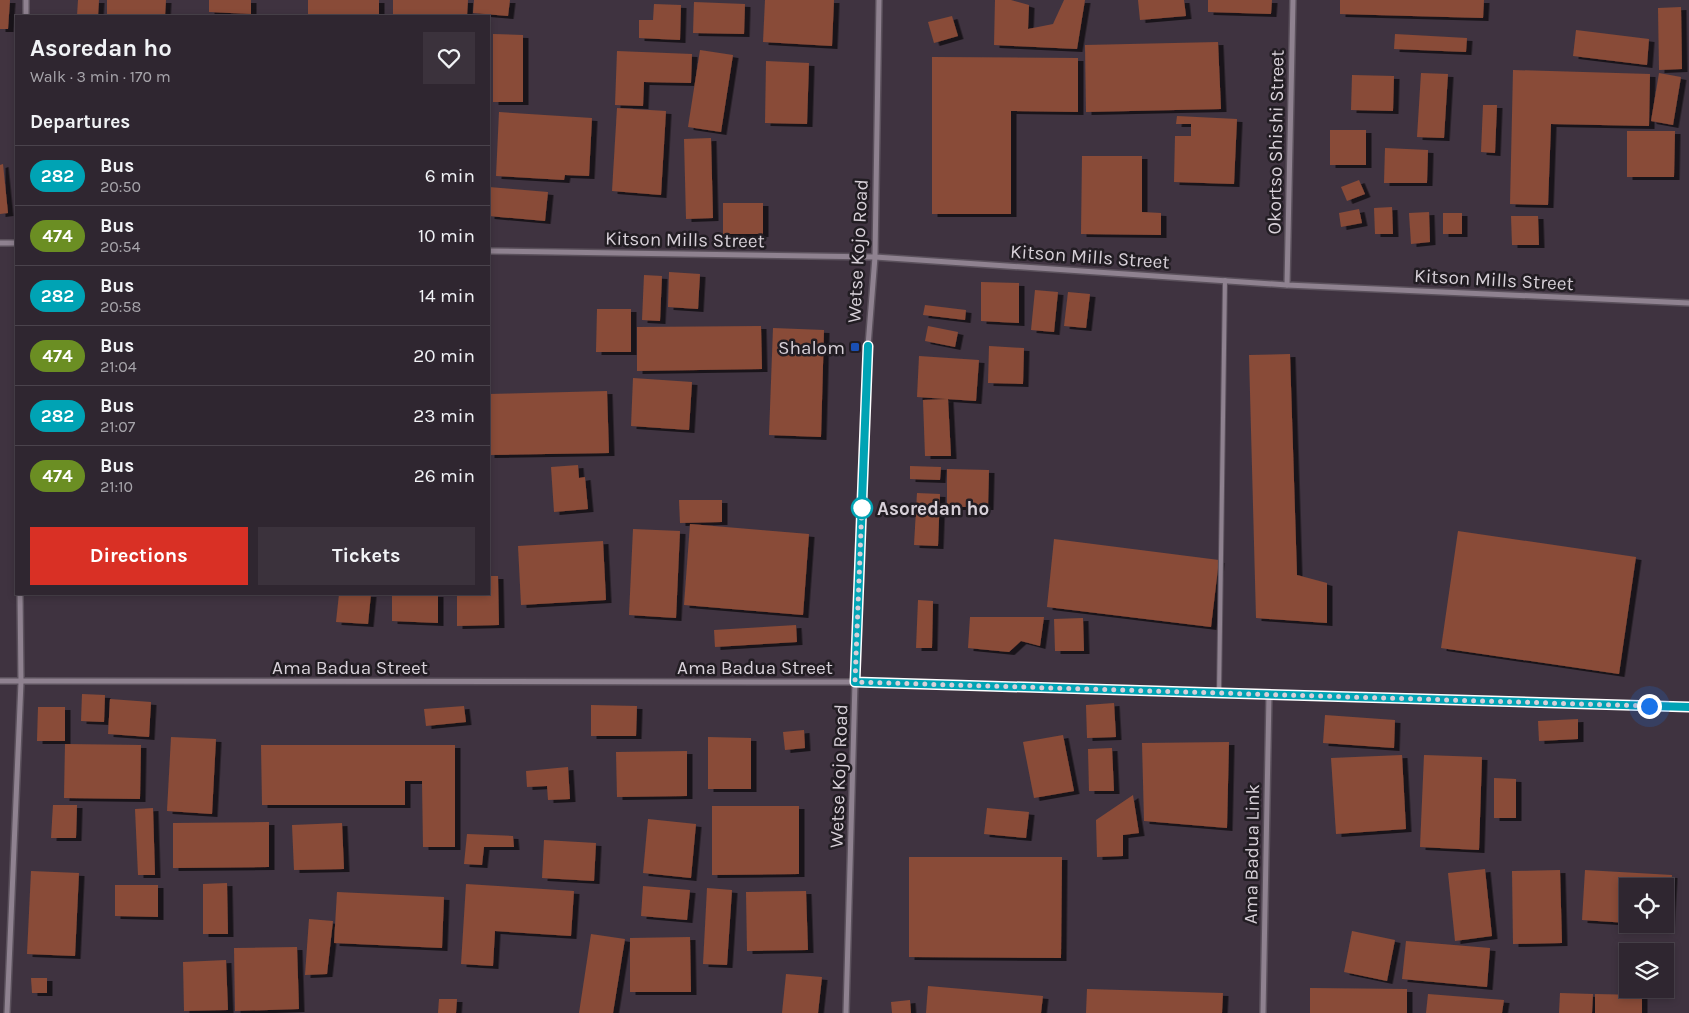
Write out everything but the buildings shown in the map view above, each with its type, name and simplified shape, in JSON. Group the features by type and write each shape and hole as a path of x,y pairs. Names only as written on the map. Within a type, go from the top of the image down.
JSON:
{"street":[{"path":"26,0 26,15"},
{"name":"Wetse Kojo Road","path":"846,1013 855,682 868,346 875,257 879,0"},
{"name":"Okortso Shishi Street","path":"1287,285 1293,0"},
{"path":"0,243 15,243"},
{"name":"Kitson Mills Street","path":"490,251 875,257 1287,285 1689,303"},
{"path":"7,1013 20,682 20,595"},
{"name":"Ama Badua Street","path":"0,681 855,682 1689,707"},
{"name":"Ama Badua Link","path":"1263,1013 1269,695"}],"lane":[{"path":"1219,694 1225,280"}],"bus line":[{"name":"282","path":"868,346 855,682 1689,707"}],"place":[{"name":"Shalom","path":"855,347"},
{"name":"Asoredan ho","path":"862,508"}],"route":[{"path":"862,508 862,504 855,682 1649,706"}]}
